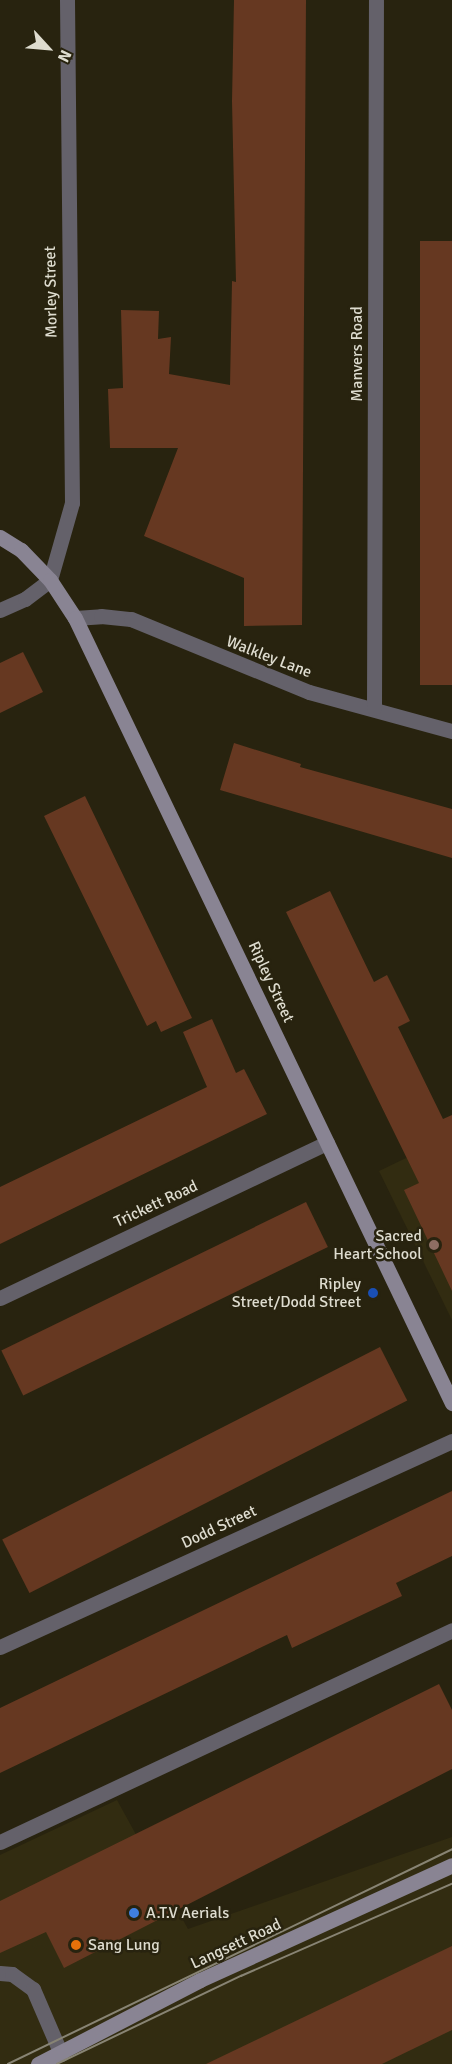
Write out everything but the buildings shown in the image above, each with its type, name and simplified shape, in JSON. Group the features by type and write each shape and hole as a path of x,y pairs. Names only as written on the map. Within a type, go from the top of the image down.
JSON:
{"street":[{"name":"Morley Street","path":"50,580 72,503 67,0"},
{"name":"Manvers Road","path":"374,708 376,0"},
{"path":"0,537 21,550 50,580 25,599 0,610"},
{"name":"Ripley Street","path":"50,580 75,618 452,1403"},
{"name":"Walkley Lane","path":"75,618 101,616 131,620 309,692 452,731"},
{"name":"Trickett Road","path":"0,1298 327,1143"},
{"name":"Dodd Street","path":"0,1647 452,1441"},
{"path":"0,1842 452,1630"},
{"name":"Langsett Road","path":"38,2064 200,1980 452,1865"},
{"path":"0,1973 12,1974 33,1989 61,2054"}],"shaded area":[{"name":"Sacred Heart School","path":"452,1136 452,1320 379,1171"},
{"path":"117,1800 188,1929 452,1837 452,2064 0,2064 0,1855"}],"tram line":[{"path":"8,2064 452,1849"},
{"path":"57,2064 241,1976 452,1884"}],"place":[{"name":"Sacred Heart School","path":"434,1245"},
{"name":"Ripley Street/Dodd Street","path":"373,1293"},
{"name":"A.T.V Aerials","path":"134,1913"},
{"name":"Sang Lung","path":"76,1945"}]}
